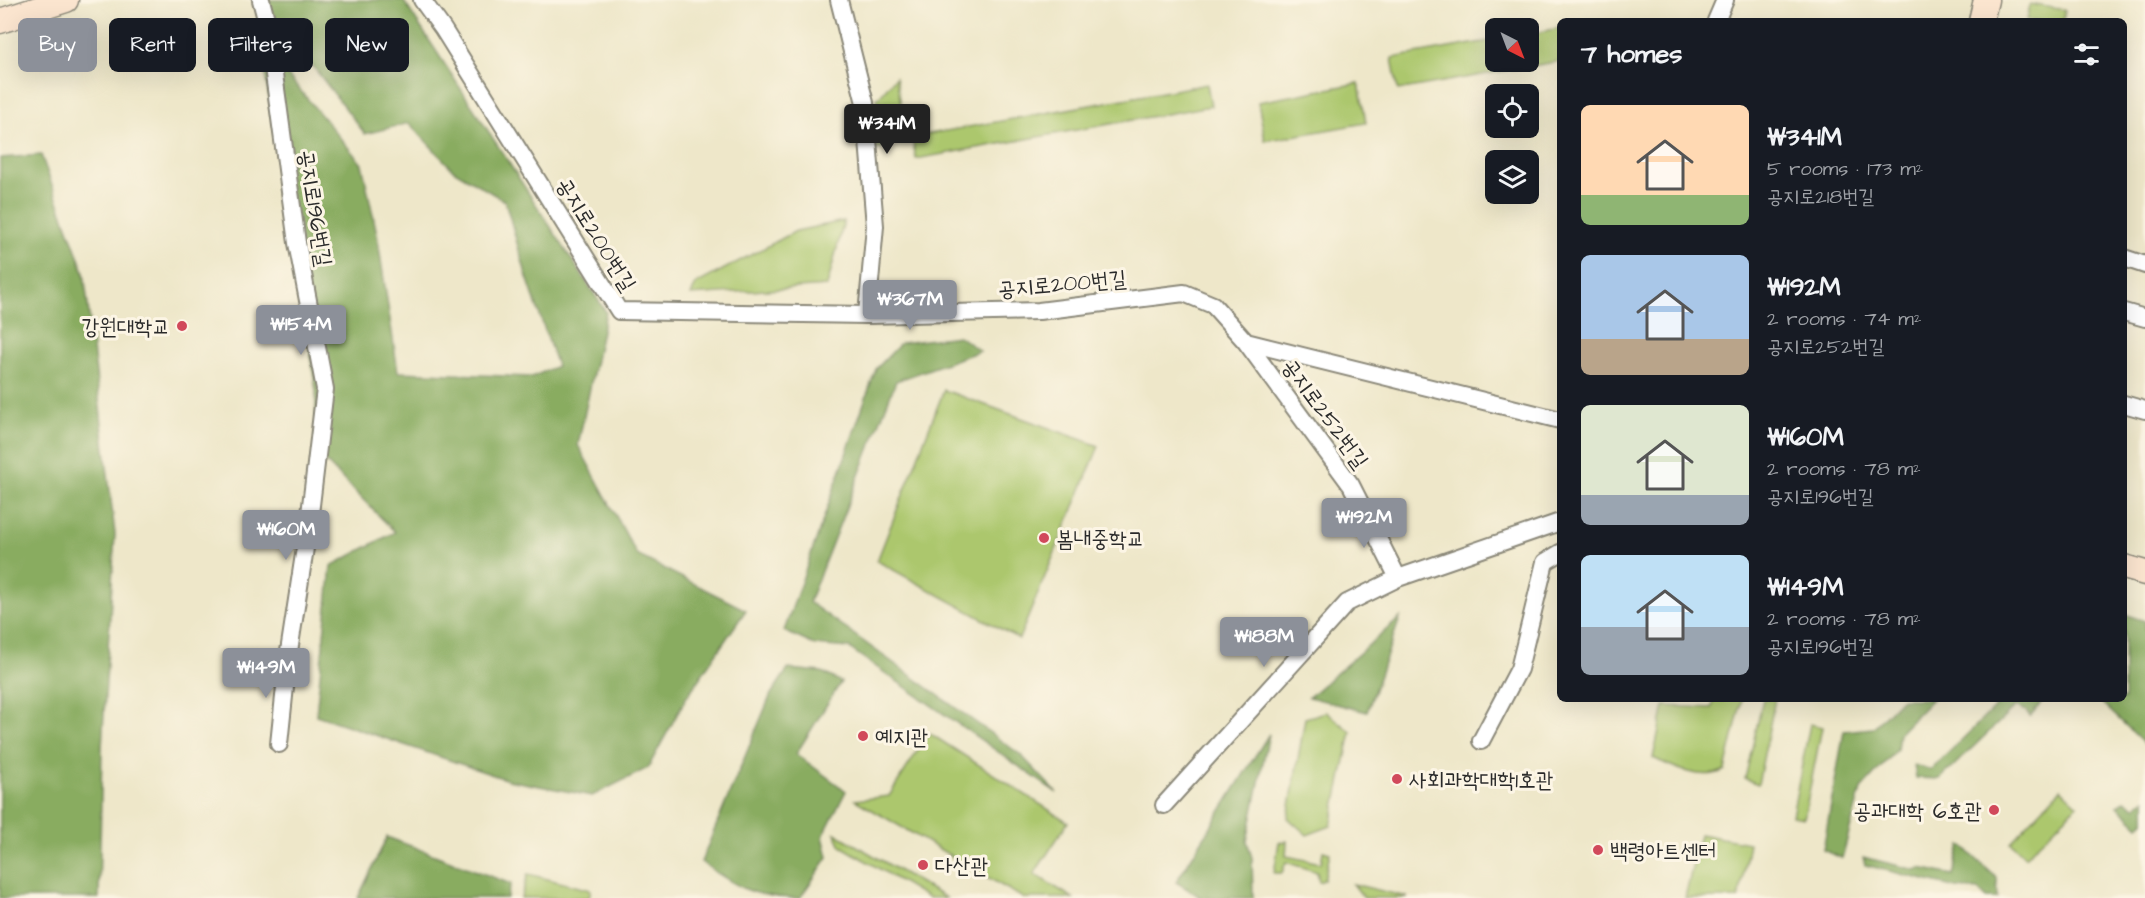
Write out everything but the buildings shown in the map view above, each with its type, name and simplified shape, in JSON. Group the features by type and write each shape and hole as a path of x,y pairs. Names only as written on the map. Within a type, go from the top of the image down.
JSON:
{"street":[{"path":"0,21 66,0"},
{"name":"공지로196번길","path":"261,0 267,23 297,243 326,389 288,658 279,744"},
{"name":"공지로200번길","path":"422,0 443,29 619,311 867,315 1039,311 1184,293 1213,305 1246,342"},
{"path":"839,0 866,104 875,226 867,315"},
{"path":"1717,18 1725,0"},
{"path":"1981,18 1986,0"},
{"path":"2127,259 2145,265"},
{"path":"2127,313 2145,318"},
{"path":"1246,342 1557,419"},
{"name":"공지로252번길","path":"1246,342 1351,485 1398,578"},
{"path":"2127,405 2145,410"},
{"path":"1164,805 1347,603 1398,578 1557,523"},
{"path":"1481,741 1519,669 1545,562 1557,555"},
{"path":"2127,568 2145,573"}],"green space":[{"path":"262,0 403,0 606,312 578,445 637,555 746,610 686,698 648,768 592,796 508,780 316,715 331,566 395,532 315,451 316,391 265,72 285,72 362,164 377,234 398,372 532,377 557,366 526,274 505,201 453,170 409,123 365,134 313,66 313,18 276,18"},
{"path":"2030,4 2065,10 2064,18 2028,18"},
{"path":"1557,29 1557,62 1539,65 1539,32"},
{"path":"1485,42 1485,72 1499,72 1398,90 1392,58"},
{"path":"896,77 907,138 876,150 877,99"},
{"path":"1359,83 1366,123 1265,141 1258,102"},
{"path":"1207,84 1211,106 916,159 912,137"},
{"path":"41,155 84,272 115,534 102,747 99,898 0,898 0,158"},
{"path":"844,221 827,286 691,295 696,284 796,231"},
{"path":"959,336 980,351 896,381 809,602 1021,755 1057,793 849,648 814,645 784,631 876,369 901,343"},
{"path":"944,390 1099,446 1019,639 877,561"},
{"path":"2127,615 2145,621 2145,744 2101,702 2127,702"},
{"path":"1400,618 1367,712 1309,697"},
{"path":"788,669 822,672 841,682 796,754 846,791 823,836 828,857 800,898 770,896 747,890 701,862 771,694"},
{"path":"1713,702 1741,702 1725,770 1707,775 1698,774 1653,758 1664,706 1712,708"},
{"path":"1762,702 1774,702 1758,784 1745,779"},
{"path":"1898,702 1929,702 1899,733 1897,750 1861,789 1842,858 1823,850 1844,731 1873,728"},
{"path":"2000,702 2042,702 2030,716 2016,706 1940,779 1916,778 1914,765 1931,770"},
{"path":"1326,712 1351,732 1331,826 1307,835 1288,818 1305,718"},
{"path":"1810,724 1822,727 1804,818 1792,816"},
{"path":"929,733 1068,822 1034,874 1073,898 1023,898 855,800 889,796"},
{"path":"1269,734 1247,841 1252,858 1253,898 1202,898 1176,882"},
{"path":"2061,789 2078,805 2025,857 2011,842"},
{"path":"2145,799 2145,821 2139,826 2118,806 2125,800 2135,807"},
{"path":"835,833 946,898 928,898 841,846"},
{"path":"1700,834 1749,843 1739,898 1685,898"},
{"path":"387,837 511,884 507,898 358,898"},
{"path":"1287,841 1286,856 1321,863 1323,851 1330,853 1324,880 1319,882 1317,872 1286,862 1282,873 1274,873 1279,842"},
{"path":"1961,845 1997,878 1998,898 1987,898 1979,890 1956,888 1865,865 1863,857 1916,870 1920,868 1953,875"},
{"path":"528,874 591,890 589,898 521,898"},
{"path":"1353,884 1407,897 1407,898 1364,898"}],"place":[{"name":"강원대학교","path":"182,326"},
{"name":"봄내중학교","path":"1044,538"},
{"name":"예지관","path":"863,736"},
{"name":"사회과학대학1호관","path":"1397,779"},
{"name":"공과대학 6호관","path":"1994,810"},
{"name":"백령아트센터","path":"1598,850"},
{"name":"다산관","path":"923,865"}]}
